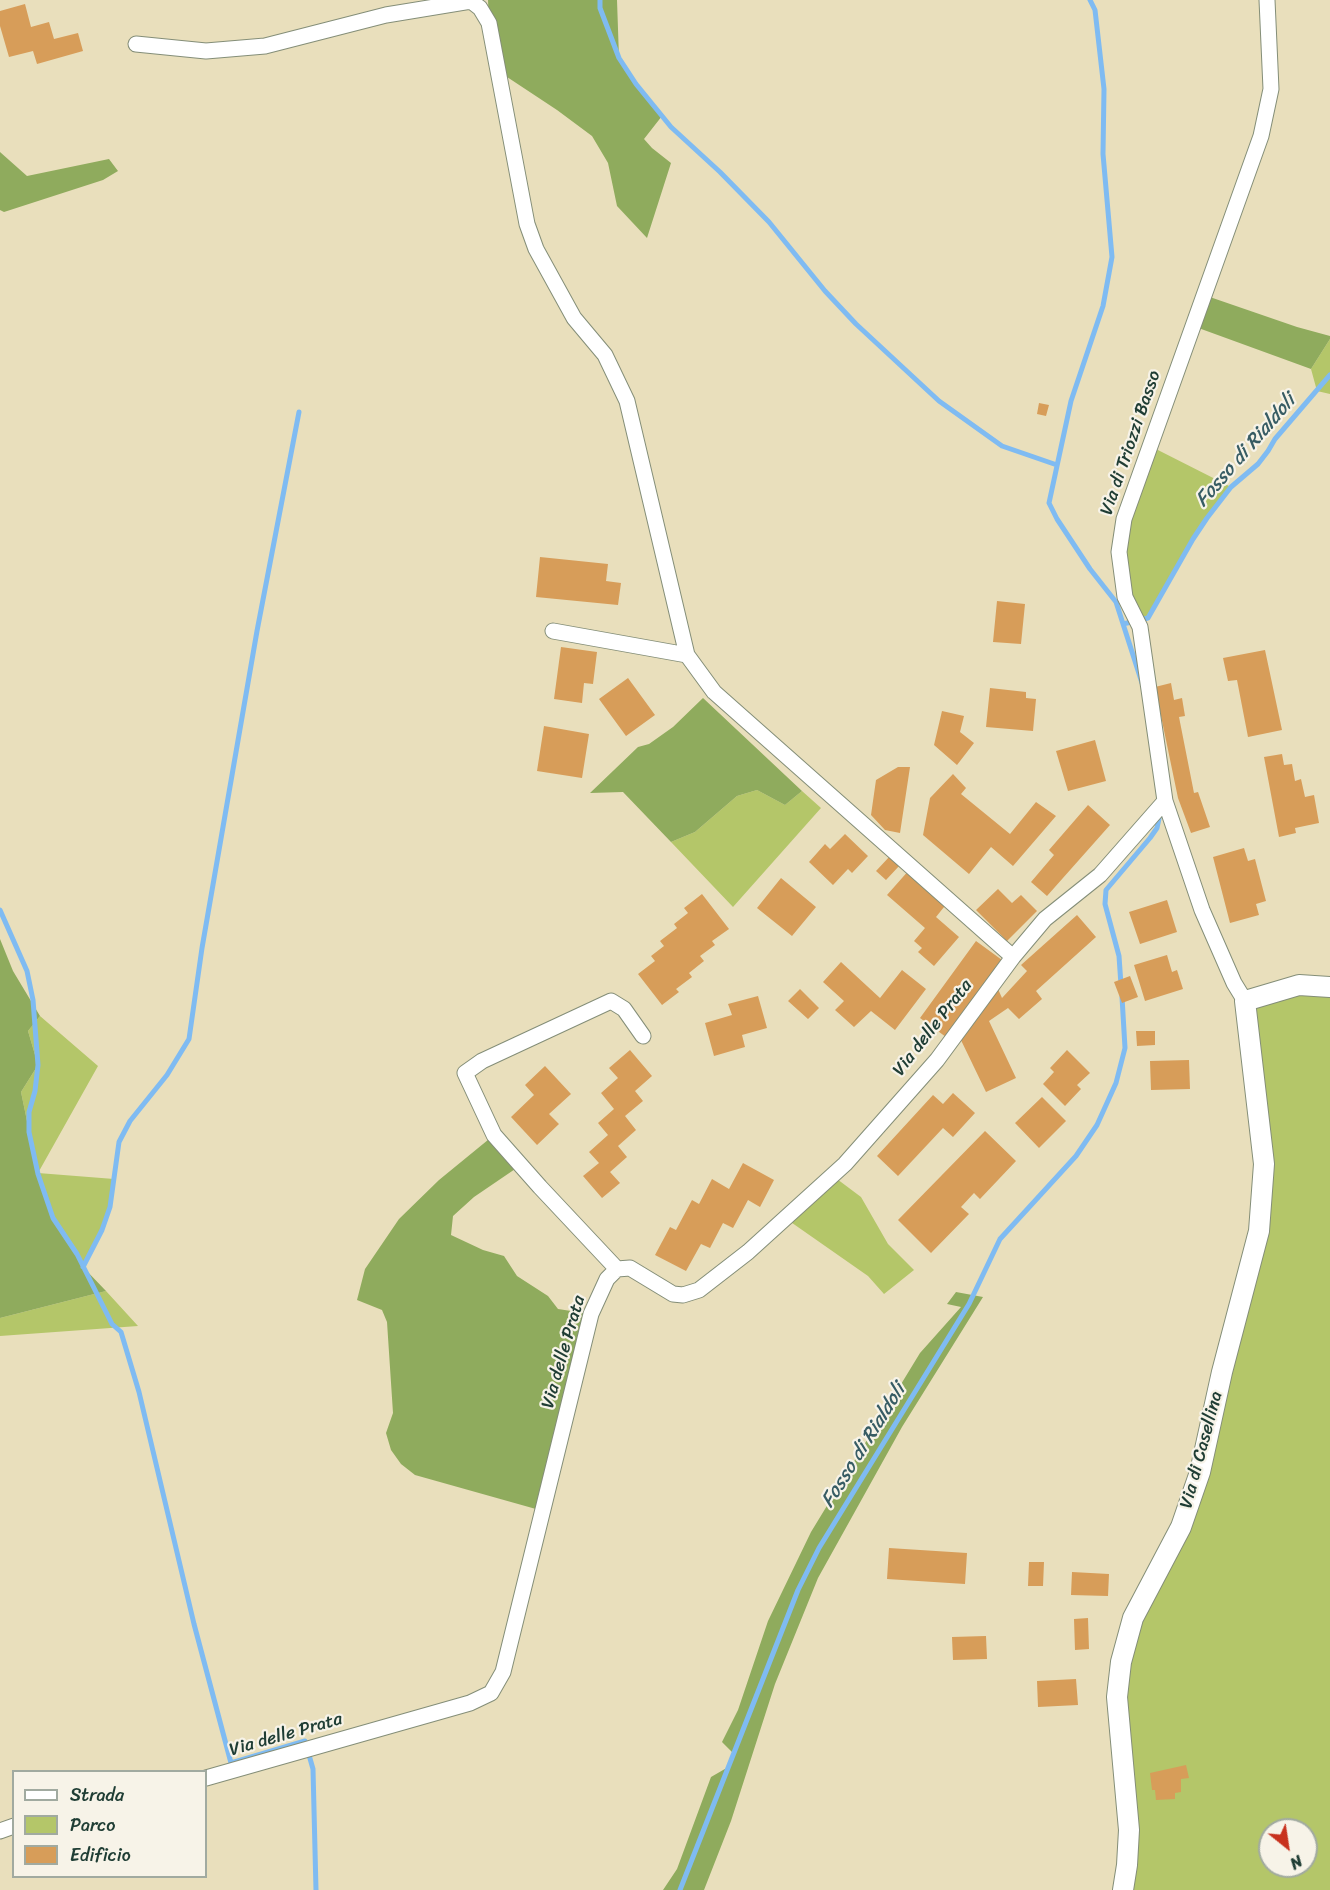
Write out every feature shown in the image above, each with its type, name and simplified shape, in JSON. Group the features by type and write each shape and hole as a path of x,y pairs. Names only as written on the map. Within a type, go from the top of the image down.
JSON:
{"street":[{"name":"Via di Triozzi Basso","path":"1245,1001 1234,983 1202,910 1165,801 1140,627 1125,597 1119,552 1124,519 1261,136 1271,89 1268,0"},
{"path":"136,44 206,51 265,46 386,15 471,1 480,8 489,23 527,224 536,249 574,318 604,356 627,401 687,656 714,692 1013,957"},
{"path":"553,631 687,656"},
{"name":"Via delle Prata","path":"207,1778 470,1703 491,1693 503,1671 591,1314 607,1279 617,1269 630,1268 673,1294 683,1295 699,1290 748,1252 845,1164 937,1060 1013,957 1045,919 1100,875 1165,801"},
{"path":"1245,1001 1299,985 1330,987"},
{"path":"617,1269 494,1135 465,1073 482,1061 611,1001 624,1009 643,1036"},
{"name":"Via di Casellina","path":"1123,1890 1129,1830 1117,1697 1121,1662 1132,1618 1181,1527 1200,1472 1222,1372 1259,1231 1264,1164 1245,1001"}],"green space":[{"path":"488,0 617,0 619,58 636,84 662,116 644,139 671,163 647,238 617,206 608,163 592,136 498,71 489,23"},
{"path":"0,152 27,176 109,159 118,171 103,180 4,212 0,210"},
{"path":"1204,295 1330,336 1330,339 1311,369 1193,326"},
{"path":"1330,339 1330,394 1317,391 1311,369"},
{"path":"1150,446 1231,487 1193,539 1148,618 1140,627 1119,552"},
{"path":"703,698 802,791 785,805 757,790 737,796 695,832 671,842 623,792 590,793 638,747 649,744 673,727"},
{"path":"757,790 785,805 802,791 821,808 733,907 671,842 695,832 737,796"},
{"path":"0,939 13,971 40,1016 28,1031 38,1065 21,1092 38,1174 53,1218 83,1267 106,1291 0,1318"},
{"path":"1330,987 1330,1890 1123,1890 1121,1662 1181,1527 1259,1231 1245,1001"},
{"path":"40,1016 98,1066 38,1173 114,1179 110,1207 102,1230 83,1267 53,1218 38,1174 21,1092 38,1065 28,1031"},
{"path":"494,1135 521,1165 474,1197 453,1216 451,1235 483,1250 504,1256 517,1276 548,1296 558,1309 591,1314 543,1511 415,1475 401,1464 391,1450 386,1433 393,1413 387,1322 382,1310 357,1300 365,1269 399,1219 439,1180"},
{"path":"833,1176 861,1197 888,1244 914,1270 884,1294 868,1276 785,1218"},
{"path":"106,1291 138,1326 0,1336 0,1318"},
{"path":"956,1292 983,1297 902,1427 818,1578 775,1684 731,1821 704,1890 663,1890 677,1869 711,1777 730,1766 734,1754 722,1742 738,1710 768,1621 811,1532 920,1353 961,1307 947,1304"}],"building":[{"path":"25,4 31,27 49,22 54,39 78,33 83,51 37,64 33,51 9,57 0,26 0,11"},
{"path":"1039,403 1049,405 1046,416 1037,414"},
{"path":"540,557 608,564 606,581 621,583 618,605 536,597"},
{"path":"997,601 1025,604 1021,644 993,642"},
{"path":"561,647 597,652 593,684 584,683 582,703 554,699"},
{"path":"1265,650 1282,730 1248,737 1237,680 1228,681 1223,658"},
{"path":"628,678 655,715 626,736 599,699"},
{"path":"1171,683 1174,700 1182,698 1185,716 1179,717 1194,793 1198,792 1210,827 1191,833 1178,798 1155,687"},
{"path":"990,688 1026,692 1026,698 1036,699 1033,731 986,727"},
{"path":"942,711 964,716 960,732 974,743 957,765 934,745"},
{"path":"544,726 589,734 582,778 537,771"},
{"path":"1095,740 1106,781 1068,791 1056,751"},
{"path":"1282,754 1284,765 1292,764 1295,781 1301,779 1305,797 1314,795 1319,823 1295,828 1296,833 1279,837 1264,757"},
{"path":"898,767 910,767 900,833 885,830 871,815 876,780"},
{"path":"953,774 966,788 961,794 1010,834 1036,802 1056,816 1013,866 991,847 969,874 923,835 930,798"},
{"path":"1088,805 1110,825 1047,896 1031,882 1054,855 1049,850"},
{"path":"845,834 868,856 852,873 848,869 833,885 809,862 825,844 830,849"},
{"path":"1244,848 1248,861 1255,859 1266,901 1256,904 1259,915 1230,923 1213,857"},
{"path":"890,856 900,865 886,880 876,871"},
{"path":"910,869 948,902 936,917 959,937 934,966 918,952 922,948 914,941 925,928 887,895"},
{"path":"781,878 816,907 792,936 757,908"},
{"path":"998,889 1012,903 1021,895 1037,911 1007,941 976,910"},
{"path":"702,894 729,929 712,941 715,945 700,956 704,961 689,973 692,977 676,989 679,992 662,1005 638,974 655,961 651,956 664,946 660,941 677,928 674,924 688,913 684,908"},
{"path":"1167,900 1177,932 1140,944 1129,912"},
{"path":"1077,915 1096,937 1036,991 1042,999 1019,1019 1008,1008 989,1021 1016,1078 986,1092 959,1036 998,989 1002,998 1027,971 1021,965"},
{"path":"976,941 1002,960 946,1037 920,1018"},
{"path":"1167,955 1172,972 1177,970 1183,989 1145,1001 1134,965"},
{"path":"841,962 880,998 902,970 926,989 895,1030 871,1011 854,1027 835,1010 844,1001 823,982"},
{"path":"1130,976 1138,997 1122,1003 1114,982"},
{"path":"800,989 819,1008 808,1019 788,1001"},
{"path":"758,996 767,1028 742,1035 745,1047 714,1056 705,1023 732,1015 728,1004"},
{"path":"1136,1031 1155,1031 1155,1045 1137,1046"},
{"path":"630,1050 652,1076 635,1091 643,1101 625,1116 636,1130 618,1146 627,1157 610,1172 620,1183 602,1198 583,1176 599,1163 589,1152 608,1135 598,1123 614,1109 601,1093 618,1078 609,1068"},
{"path":"1067,1050 1090,1073 1077,1085 1081,1089 1065,1106 1043,1084 1054,1072 1050,1068"},
{"path":"1189,1060 1190,1089 1151,1090 1150,1061"},
{"path":"545,1066 571,1094 549,1114 559,1124 537,1145 511,1117 534,1095 525,1085"},
{"path":"953,1093 975,1113 953,1137 943,1128 898,1176 877,1156 933,1095 943,1104"},
{"path":"1042,1097 1066,1121 1039,1148 1015,1123"},
{"path":"985,1131 1016,1161 980,1199 974,1193 961,1207 969,1214 931,1253 898,1220"},
{"path":"743,1163 774,1180 760,1207 748,1200 733,1228 723,1223 710,1248 701,1244 686,1271 655,1255 670,1227 676,1230 692,1200 699,1204 712,1179 729,1189"},
{"path":"889,1548 967,1553 965,1584 887,1579"},
{"path":"1029,1562 1044,1562 1043,1586 1028,1586"},
{"path":"1072,1572 1109,1574 1108,1596 1071,1595"},
{"path":"1088,1618 1089,1649 1075,1650 1074,1619"},
{"path":"986,1636 987,1659 953,1660 952,1637"},
{"path":"1076,1679 1078,1705 1038,1707 1037,1681"},
{"path":"1186,1765 1189,1778 1181,1779 1181,1792 1175,1793 1175,1799 1156,1800 1150,1773"}],"waterway":[{"path":"600,0 600,8 619,58 636,84 671,127 769,222 825,291 856,324 939,401 1002,446 1057,465"},
{"path":"1090,0 1095,10 1104,89 1103,154 1112,257 1103,306 1071,401 1049,503 1090,569 1116,602 1142,683"},
{"name":"Fosso di Rialdoli","path":"1123,624 1148,618 1207,518 1231,487 1258,464 1275,439 1330,375"},
{"path":"83,1267 102,1230 110,1207 119,1142 130,1121 167,1075 189,1039 202,948 257,631 299,412"},
{"path":"1121,985 1119,956 1105,904 1106,890 1150,838 1157,828 1160,814"},
{"path":"0,910 27,971 33,1000 38,1065 35,1091 29,1112 29,1132 38,1174 53,1218 77,1254 112,1324 121,1332 139,1392 194,1624 231,1763 305,1741 313,1769 316,1890"},
{"name":"Fosso di Rialdoli","path":"680,1890 798,1590 819,1548 969,1304 1000,1239 1076,1156 1097,1125 1116,1083 1125,1048 1122,997"}]}
